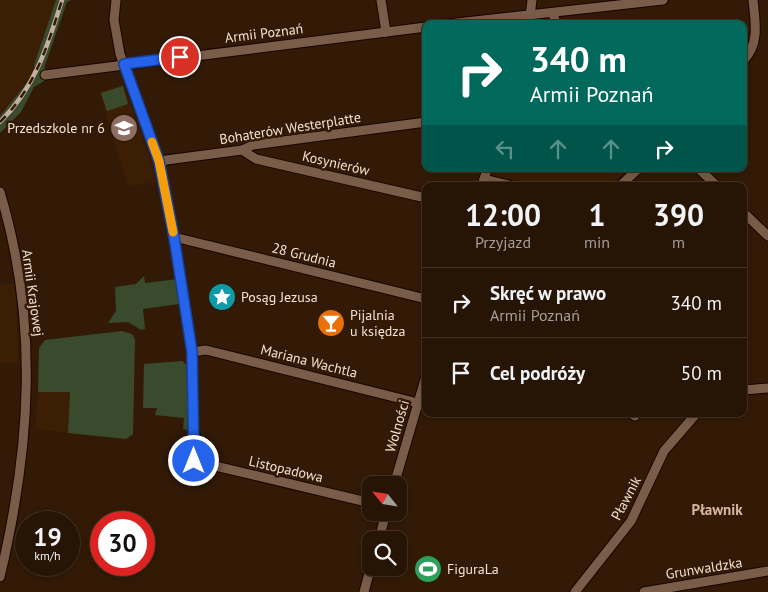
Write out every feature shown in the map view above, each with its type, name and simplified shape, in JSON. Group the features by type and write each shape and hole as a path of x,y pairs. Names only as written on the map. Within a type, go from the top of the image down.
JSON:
{"street":[{"path":"116,0 114,20 120,54 159,161 174,237 192,352"},
{"path":"381,0 386,32"},
{"path":"530,20 532,0"},
{"path":"479,20 662,0"},
{"path":"747,56 755,42 753,0"},
{"path":"553,13 555,20"},
{"name":"Armii Poznań","path":"45,75 422,27"},
{"name":"Bohaterów Westerplatte","path":"159,161 242,150 253,145 422,123"},
{"name":"Kosynierów","path":"242,150 256,159 422,197"},
{"path":"624,182 635,172"},
{"path":"702,172 713,182"},
{"name":"Armii Krajowej","path":"0,192 4,222 21,288 26,337 25,435 4,544 0,577"},
{"path":"747,215 768,236"},
{"name":"28 Grudnia","path":"174,237 422,298"},
{"name":"Mariana Wachtla","path":"192,352 206,350 418,403"},
{"name":"Listopadowa","path":"192,352 194,461 362,501"},
{"path":"747,390 768,388"},
{"name":"Wolności","path":"397,476 422,390"},
{"name":"Pławnik","path":"575,592 631,521 664,450 693,417"},
{"name":"Grunwaldzka","path":"644,592 768,571"},
{"path":"364,592 368,576"}],"shaded area":[{"path":"0,0 56,0 36,68 27,83 0,116"},
{"name":"Przedszkole nr 6","path":"123,84 156,182 128,187 99,92"},
{"path":"497,172 625,172 614,182 518,182 496,177"},
{"path":"15,283 19,363 0,363 0,285"},
{"path":"38,392 70,392 68,433 35,429"}],"green space":[{"path":"56,0 71,0 67,2 44,68 46,69 44,81 34,87 21,112 0,133 0,116 27,83 35,68 34,65"},
{"path":"123,86 128,104 107,111 101,93"},
{"path":"144,276 145,283 178,279 179,304 143,309 145,329 141,330 128,322 108,323 116,311 115,287 136,284"},
{"path":"122,331 132,334 135,339 133,434 126,439 68,433 70,392 38,392 39,348 45,340"},
{"path":"182,361 189,367 188,430 183,429 184,418 155,415 157,408 143,408 144,364"}],"railway":[{"path":"0,122 22,95 39,65 62,0"}],"slow traffic":[{"path":"152,142 159,161 173,232"}],"place":[{"name":"Przedszkole nr 6","path":"124,128"},
{"name":"Posąg Jezusa","path":"222,297"},
{"name":"Pijalnia u księdza","path":"331,323"},
{"name":"FiguraLa","path":"428,569"}],"district":[{"name":"Pławnik","path":"717,510"}],"route":[{"path":"180,57 124,64 159,161 174,237 193,362 194,461"}]}
